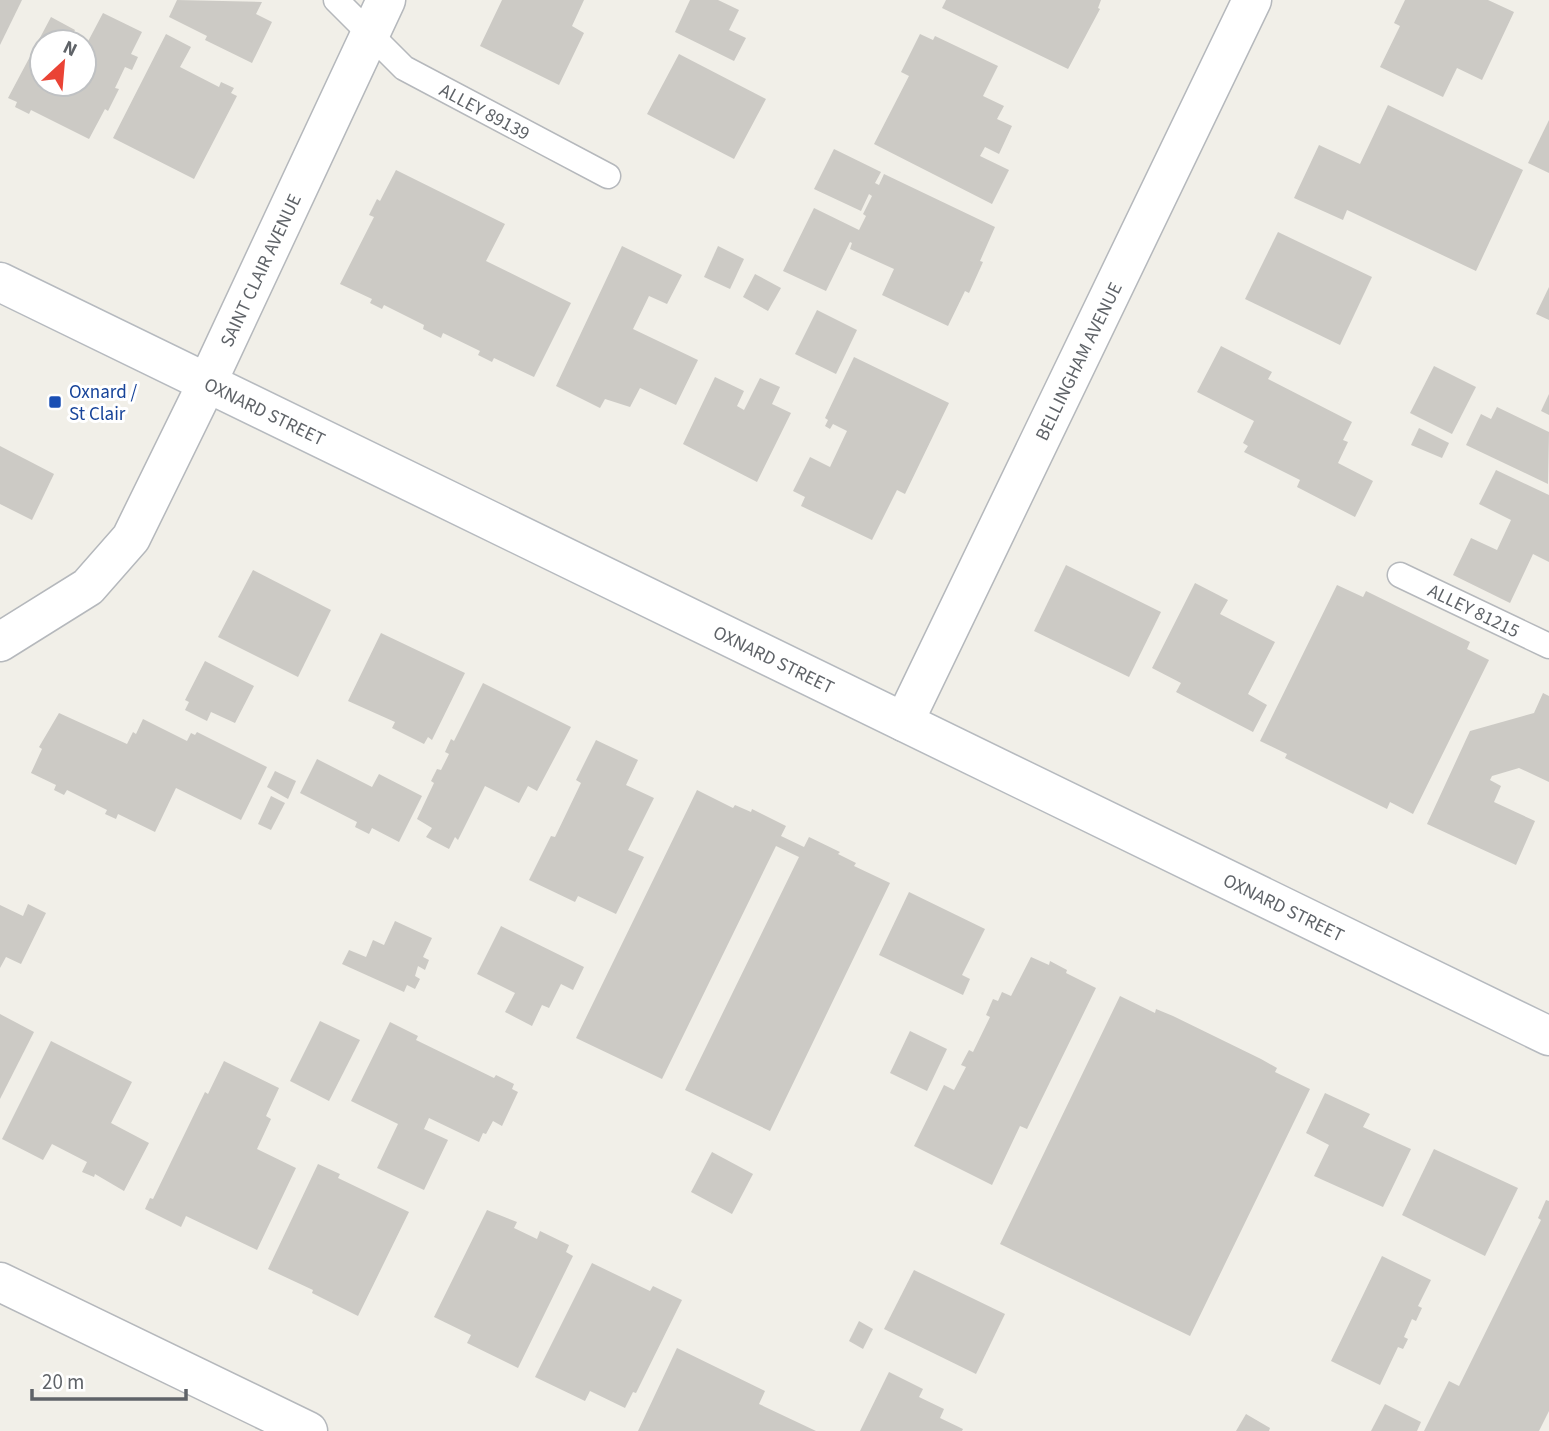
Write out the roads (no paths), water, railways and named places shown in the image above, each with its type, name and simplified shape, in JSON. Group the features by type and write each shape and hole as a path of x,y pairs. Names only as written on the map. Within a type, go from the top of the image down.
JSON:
{"street":[{"name":"SAINT CLAIR AVENUE","path":"0,642 88,587 131,538 207,383 386,0"},
{"name":"BELLINGHAM AVENUE","path":"904,722 1252,0"},
{"name":"OXNARD STREET","path":"0,282 1549,1036"},
{"path":"0,1282 308,1431"}],"lane":[{"name":"ALLEY 89139","path":"335,0 404,68 608,176"},
{"name":"ALLEY 81215","path":"1400,575 1549,646"}],"place":[{"name":"Oxnard / St Clair","path":"55,402"}]}
